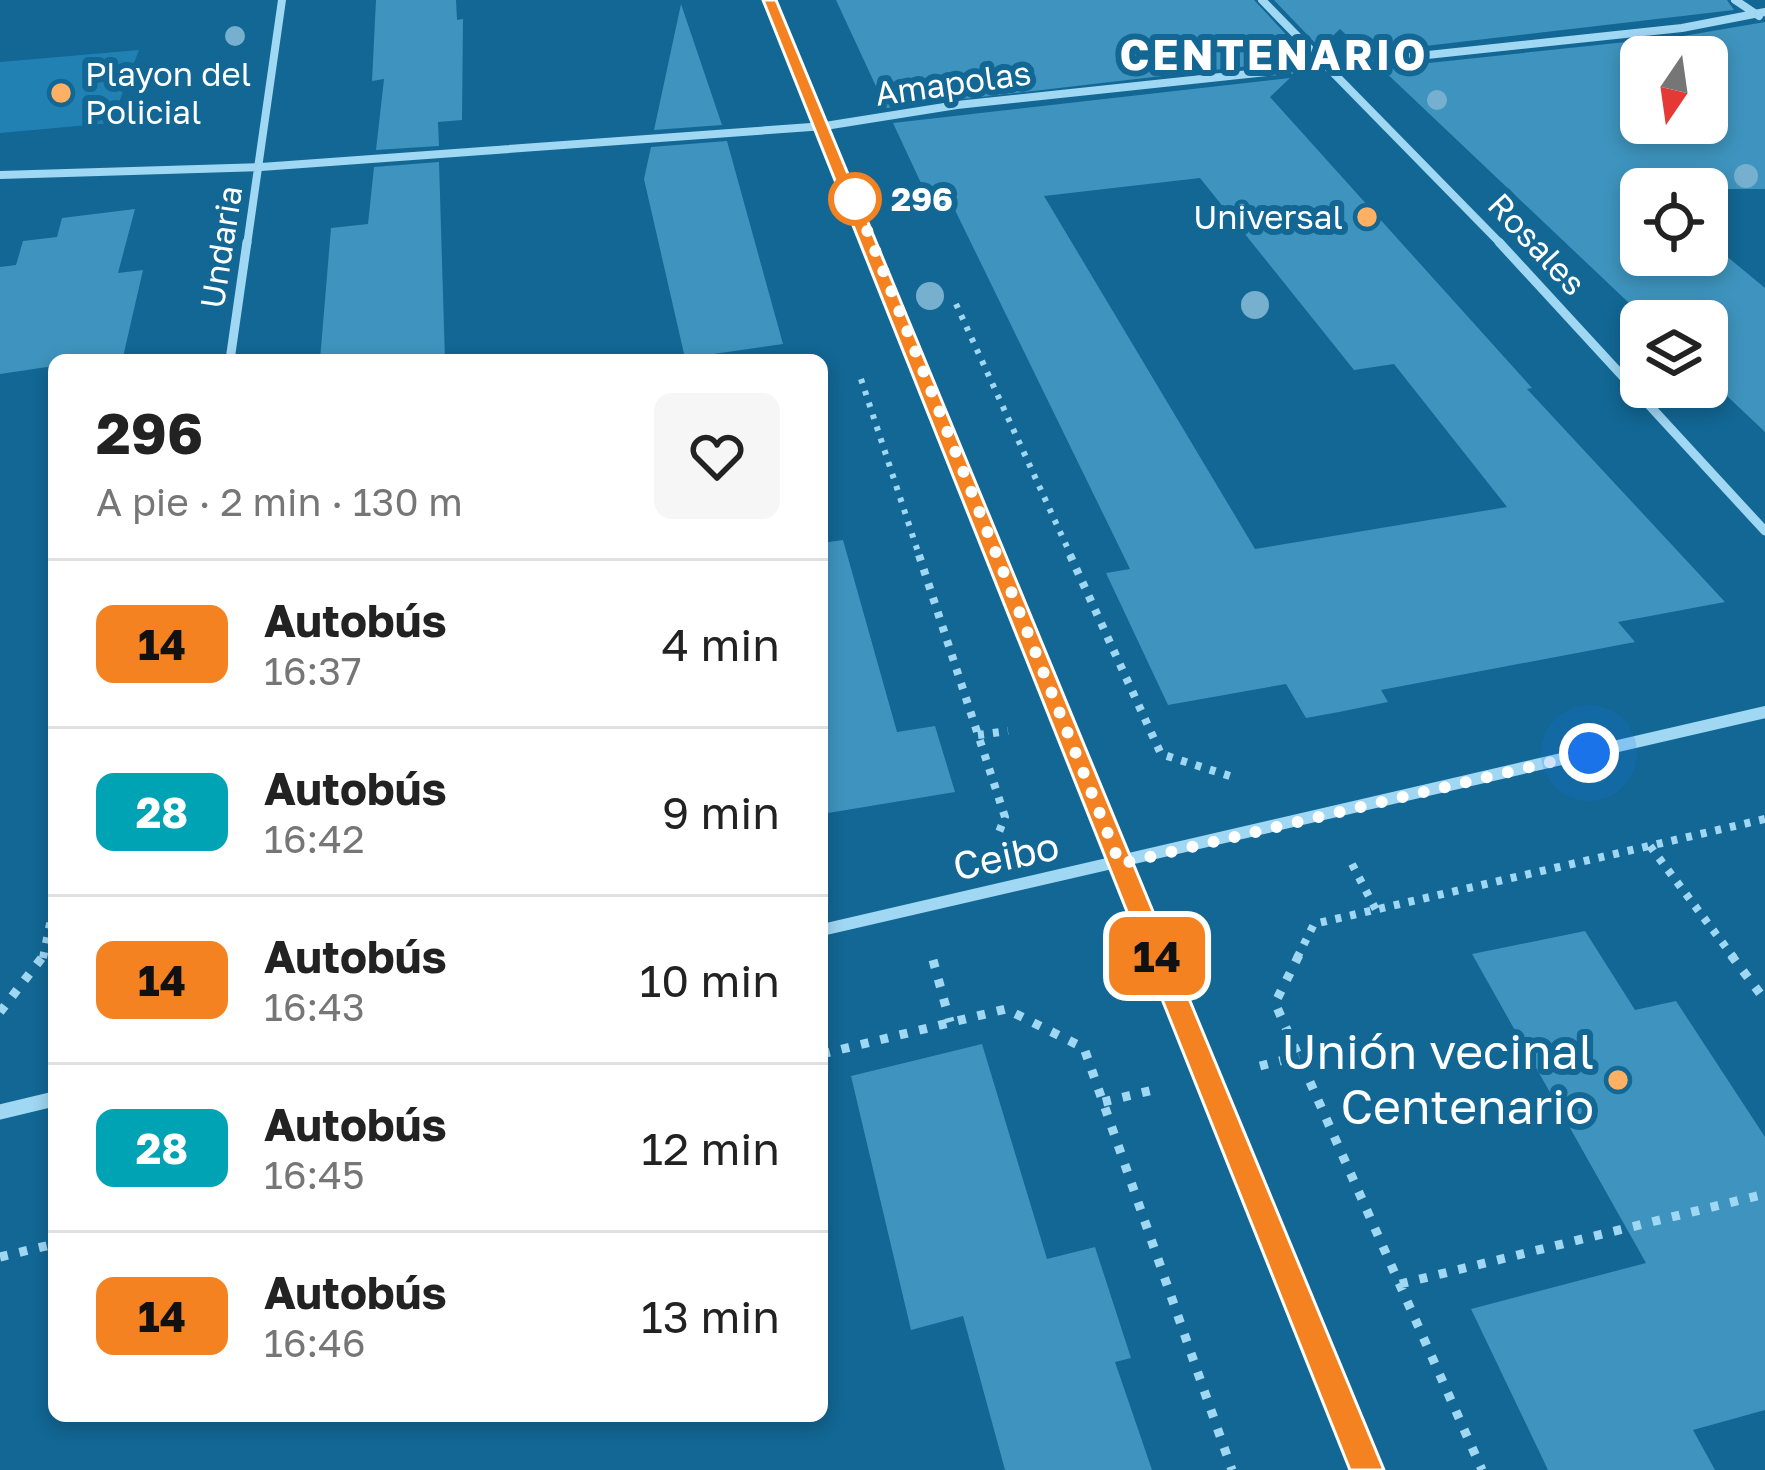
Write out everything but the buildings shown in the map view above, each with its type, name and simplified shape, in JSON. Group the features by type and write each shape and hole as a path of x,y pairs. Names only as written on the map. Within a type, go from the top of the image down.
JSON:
{"street":[{"name":"Undaria","path":"231,354 282,0"},
{"path":"770,0 826,126 1367,1470"},
{"name":"Rosales","path":"1262,0 1507,250 1765,531"},
{"path":"1735,0 1762,15"},
{"name":"Amapolas","path":"0,176 261,167 826,126 957,104 1682,28 1762,15"},
{"name":"Ceibo","path":"828,929 1765,712"},
{"path":"0,1112 48,1100"}],"path":[{"path":"946,284 1161,754"},
{"path":"859,372 1005,817 995,841"},
{"path":"1482,1470 1276,1003 1314,924 1765,819"},
{"path":"1650,846 1765,1000"},
{"path":"0,1012 43,958 48,933"},
{"path":"828,1053 1006,1009 1084,1048 1232,1470"},
{"path":"1400,1284 1765,1194"},
{"path":"0,1257 48,1245"}],"shaded area":[{"name":"Playon del Policial","path":"139,50 111,123 0,133 0,62"}],"bus line":[{"name":"14","path":"770,0 826,126 1367,1470"}],"place":[{"name":"Playon del Policial","path":"61,93"},
{"name":"296","path":"855,199"},
{"name":"Universal","path":"1367,217"},
{"name":"Unión vecinal Centenario","path":"1618,1080"}],"district":[{"name":"CENTENARIO","path":"1274,55"}],"route":[{"path":"855,199 849,185 1120,864 1589,753"}]}
